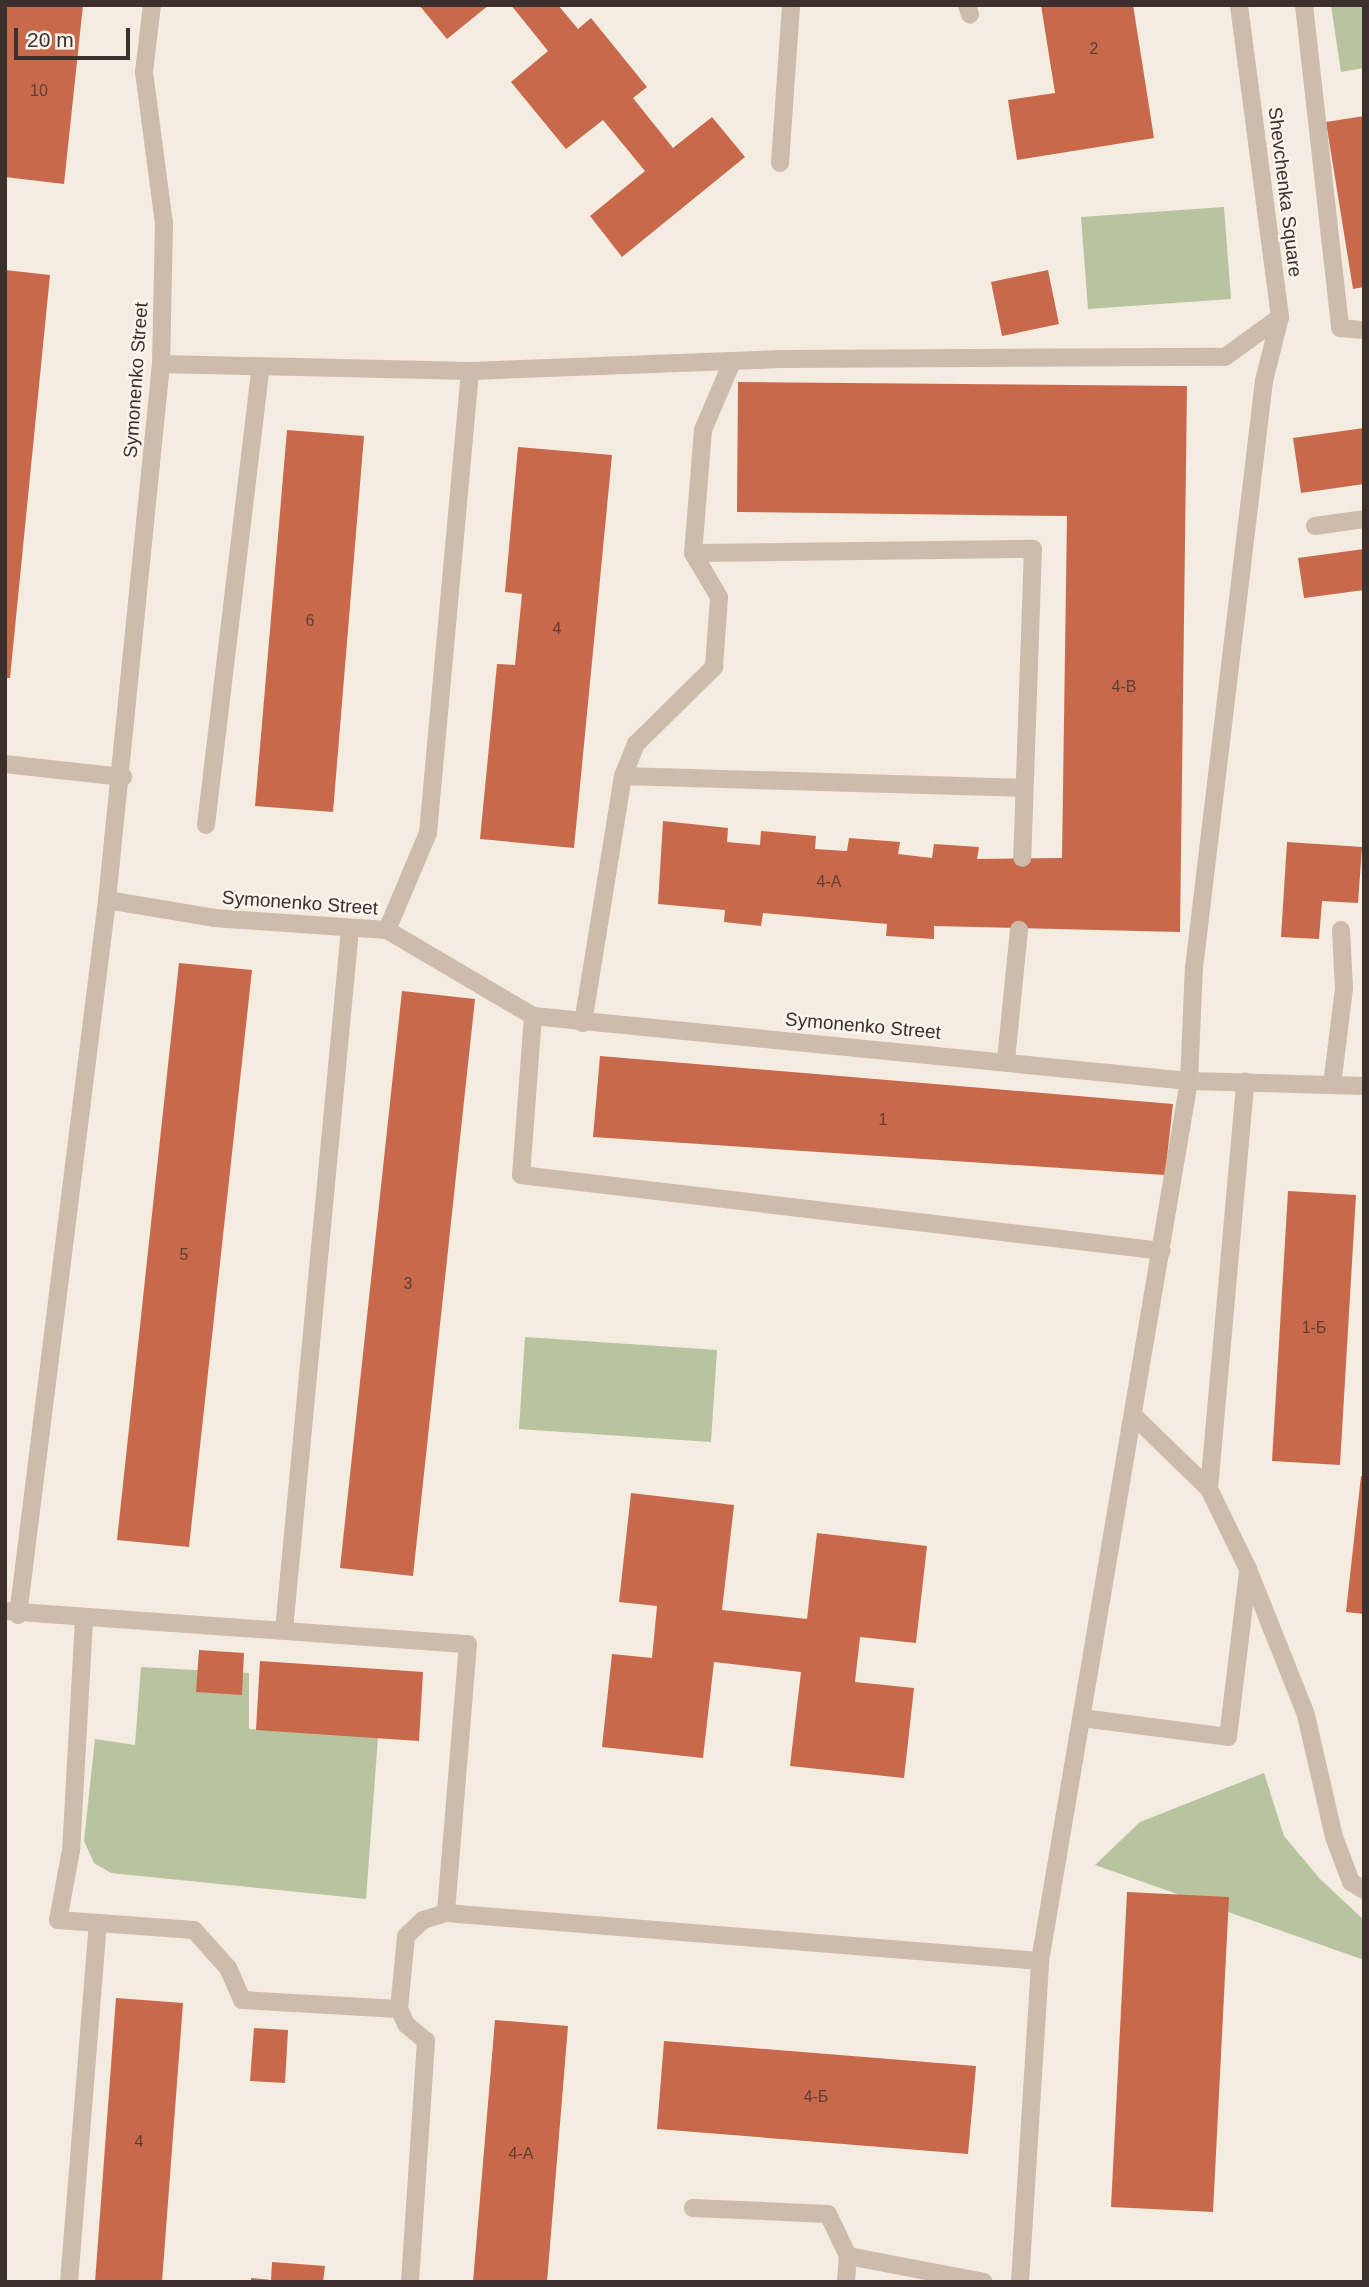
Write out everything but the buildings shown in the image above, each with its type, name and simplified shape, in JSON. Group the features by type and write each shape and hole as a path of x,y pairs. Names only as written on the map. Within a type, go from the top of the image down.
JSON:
{"street":[{"name":"Symonenko Street","path":"152,5 144,72 164,223 161,364 122,777 107,900 214,918 387,930 533,1016 583,1023 1006,1060 1189,1081 1364,1086"},
{"path":"780,163 791,5"},
{"name":"Shevchenka Square","path":"1239,5 1280,317"},
{"path":"1304,5 1340,328 1364,330"},
{"path":"161,364 470,372 732,362 1225,357 1280,317"},
{"path":"1020,2282 1040,1961 1135,1417 1189,1081 1195,954 1264,381 1280,317"},
{"path":"583,1023 623,776 636,744 714,667 719,597 693,553 703,430 732,362"},
{"path":"206,825 261,367"},
{"path":"387,930 428,833 470,372"},
{"path":"1315,526 1364,519"},
{"path":"693,553 1033,549 1022,858"},
{"path":"5,764 122,777"},
{"path":"623,776 1024,788"},
{"path":"107,900 11,1613 468,1644 446,1913"},
{"path":"284,1630 350,929"},
{"path":"1006,1060 1019,930"},
{"path":"1332,1085 1343,988 1341,930"},
{"path":"533,1016 522,1175 1162,1251"},
{"path":"1209,1489 1245,1082"},
{"path":"1135,1417 1209,1489 1248,1569 1306,1715 1334,1837 1351,1882 1364,1890"},
{"path":"1082,1718 1228,1737 1248,1569"},
{"path":"84,1620 71,1850 58,1920 194,1930 228,1968 242,2000 399,2009"},
{"path":"410,2282 426,2041 406,2024 399,2009 407,1936 423,1920 446,1913 1040,1961"},
{"path":"69,2282 98,1924"},
{"path":"693,2208 828,2214 848,2256 846,2282"},
{"path":"848,2256 984,2282"}],"green space":[{"path":"1331,5 1364,5 1364,68 1341,72"},
{"path":"1224,207 1231,299 1088,309 1081,217"},
{"path":"525,1337 717,1350 711,1442 519,1429"},
{"path":"141,1667 249,1673 249,1729 378,1737 366,1899 111,1873 94,1863 84,1841 95,1739 135,1745"},
{"path":"1264,1773 1284,1836 1320,1879 1364,1920 1364,1960 1095,1865 1140,1822"}]}
